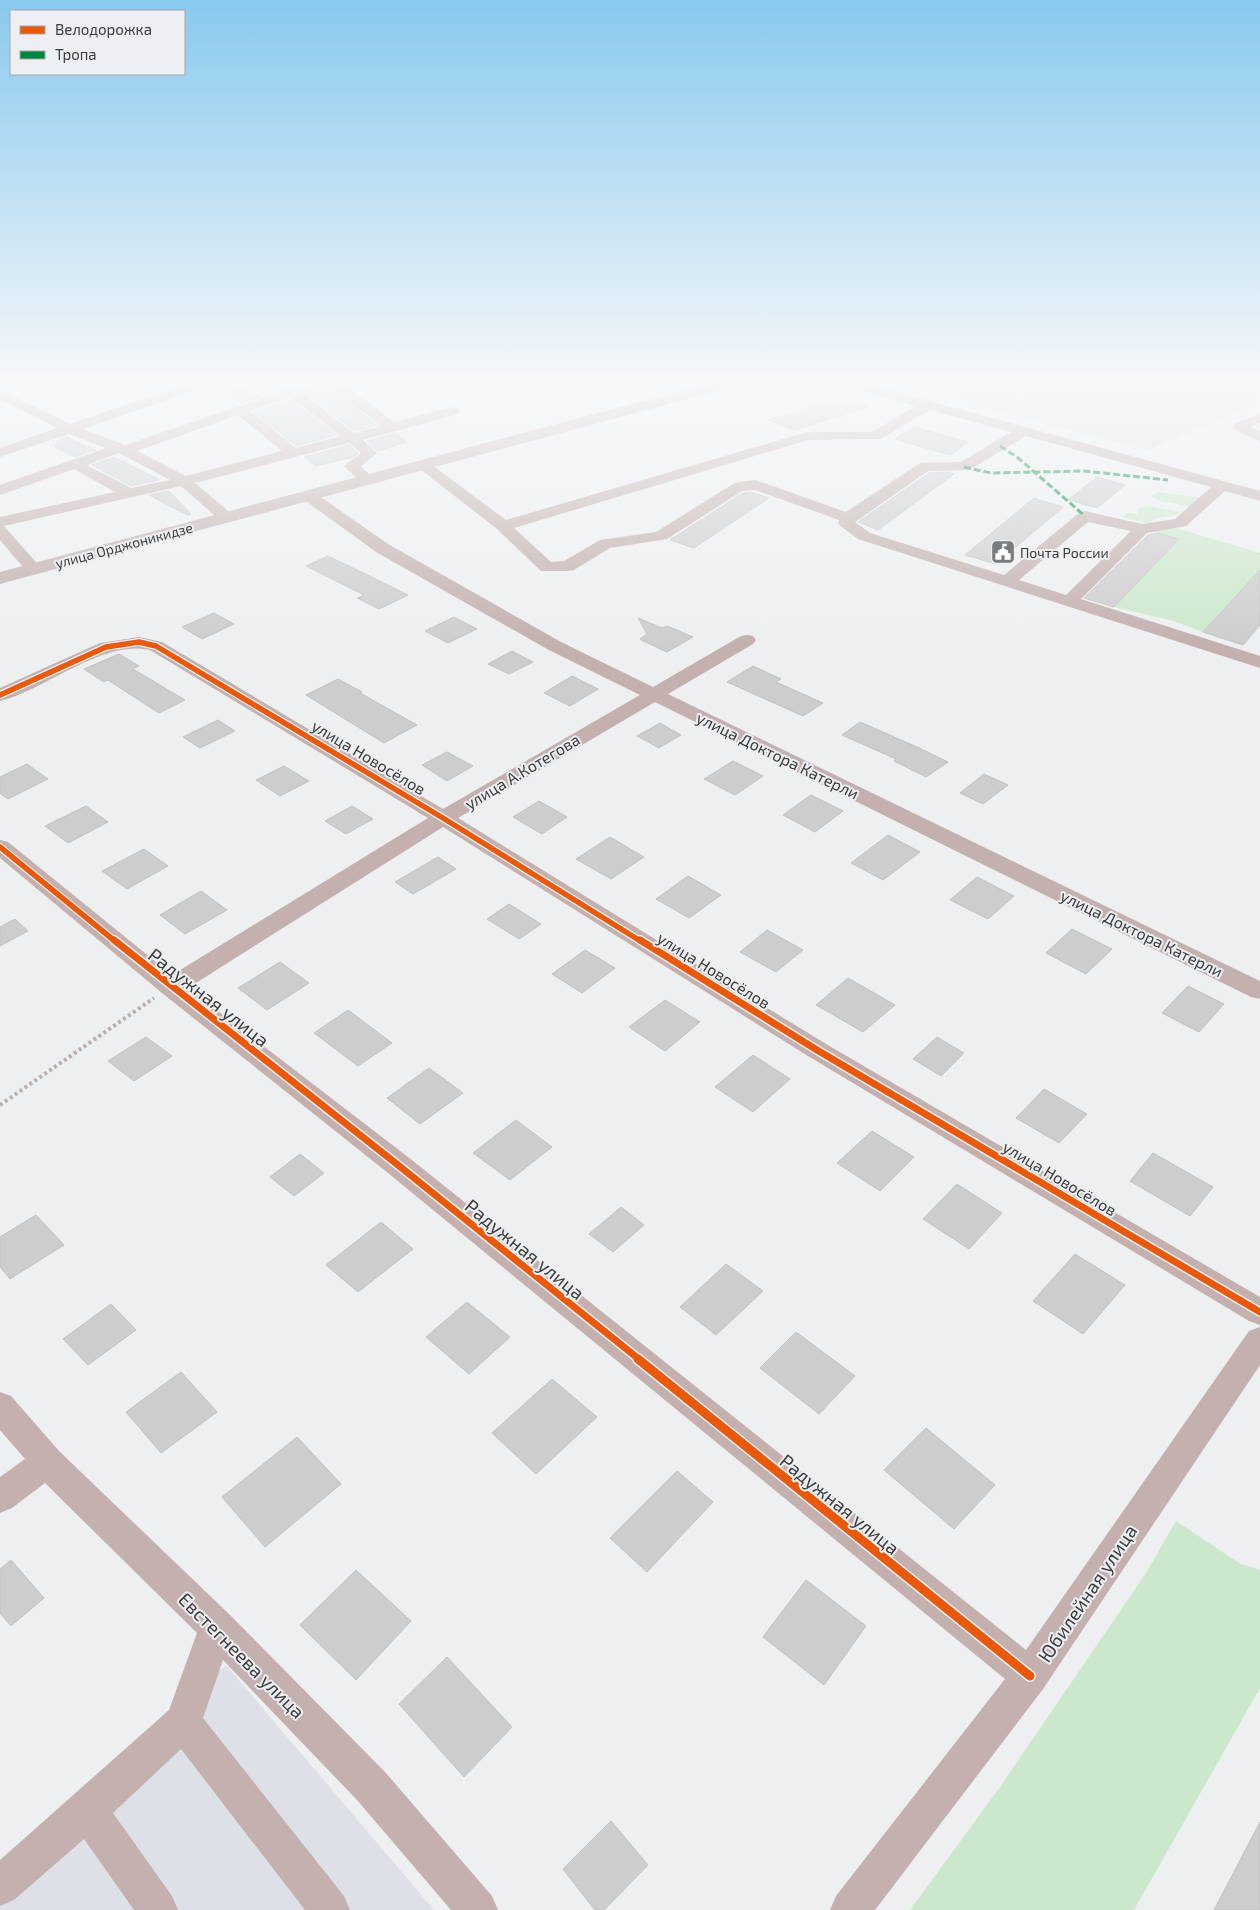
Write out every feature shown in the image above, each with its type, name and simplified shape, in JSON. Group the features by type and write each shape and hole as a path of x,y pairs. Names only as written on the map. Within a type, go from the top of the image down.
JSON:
{"main road":[{"name":"улица Орджоникидзе","path":"0,578 408,469"}],"street":[{"path":"0,490 60,469"},
{"path":"85,469 129,493"},
{"path":"161,469 184,481 227,518"},
{"path":"0,522 230,469"},
{"path":"355,469 367,480"},
{"path":"428,469 503,526 547,567 568,566 606,544 661,536 738,487 756,485 848,518"},
{"path":"503,526 695,469"},
{"path":"920,469 848,518 846,524 864,536 1070,602 1258,658"},
{"path":"1161,469 1260,496"},
{"path":"1007,581 1084,516 1142,528 1180,522 1222,486"},
{"name":"улица Доктора Катерли","path":"309,496 382,548 555,646 1260,991"},
{"path":"1070,602 1142,528"},
{"path":"0,530 34,569"},
{"name":"улица А.Котегова","path":"171,987 443,818 747,640"},
{"name":"улица Новосёлов","path":"0,696 106,648 139,642 156,646 443,818 817,1050 1260,1312"},
{"name":"Радужная улица","path":"0,847 171,987 398,1165 1030,1676"},
{"name":"Юбилейная улица","path":"850,1910 1030,1676 1260,1340"},
{"name":"Евстегнеева улица","path":"0,1406 47,1462 217,1628 371,1786 478,1910"},
{"path":"0,1497 47,1462"},
{"path":"0,1886 183,1722 217,1628"},
{"path":"183,1722 330,1910"},
{"path":"87,1810 158,1910"}],"path":[{"path":"0,1105 171,987"}],"shaded area":[{"path":"226,1665 434,1910 0,1910 0,1866"}],"green space":[{"path":"1159,492 1202,498 1193,507 1153,498 1152,495"},
{"path":"1148,506 1180,512 1157,518 1148,523 1121,517 1127,513 1137,514 1139,508"},
{"path":"1176,528 1260,553 1260,570 1203,632 1174,621 1114,607 1179,539 1146,530"},
{"path":"1176,1521 1239,1563 1260,1570 1260,1688 1134,1910 910,1910 1000,1787 1146,1573"}],"building":[{"path":"100,469 138,469 159,480 131,486"},
{"path":"949,472 954,474 878,530 858,522 929,473"},
{"path":"1097,477 1125,485 1097,508 1068,500"},
{"path":"169,491 191,514 189,516 149,495"},
{"path":"750,492 769,498 694,548 670,540 743,493"},
{"path":"1034,498 1063,507 996,564 965,555"},
{"path":"1157,533 1179,539 1114,607 1084,598 1148,535"},
{"path":"328,556 408,595 379,609 357,598 364,595 306,566"},
{"path":"1260,570 1260,625 1243,645 1203,632"},
{"path":"214,613 234,624 202,639 182,627"},
{"path":"454,617 477,629 448,643 425,631"},
{"path":"638,618 662,628 667,626 693,637 667,652 640,639 647,634"},
{"path":"512,651 533,662 509,674 488,664"},
{"path":"119,654 139,666 133,669 185,700 159,713 108,680 104,682 84,669"},
{"path":"753,666 781,679 776,682 823,703 803,716 727,682"},
{"path":"572,676 598,689 570,706 544,693"},
{"path":"338,679 417,725 384,743 306,695"},
{"path":"218,720 235,731 200,748 183,737"},
{"path":"860,722 948,762 926,777 894,761 896,759 842,735"},
{"path":"660,723 681,735 659,748 637,736"},
{"path":"447,752 473,766 447,781 422,765"},
{"path":"733,761 763,776 735,795 704,779"},
{"path":"27,764 48,779 8,799 0,793 0,777"},
{"path":"284,766 309,781 280,796 256,780"},
{"path":"984,774 1008,785 983,804 960,793"},
{"path":"811,795 843,811 815,832 783,815"},
{"path":"539,801 567,817 542,834 513,817"},
{"path":"86,806 108,822 68,843 45,826"},
{"path":"352,806 373,819 346,834 325,821"},
{"path":"888,835 920,852 883,880 851,863"},
{"path":"610,837 644,857 611,879 576,859"},
{"path":"144,849 168,866 127,889 102,871"},
{"path":"438,857 456,869 413,894 395,882"},
{"path":"688,876 721,895 689,918 656,899"},
{"path":"977,877 1014,896 988,919 950,900"},
{"path":"201,891 227,910 185,934 160,915"},
{"path":"509,904 541,924 519,939 487,919"},
{"path":"15,919 28,931 0,946 0,927"},
{"path":"1072,929 1112,949 1086,974 1046,953"},
{"path":"767,930 803,950 776,972 740,952"},
{"path":"585,950 615,968 582,993 552,974"},
{"path":"280,962 309,983 267,1010 238,988"},
{"path":"848,978 895,1005 863,1032 816,1005"},
{"path":"1188,986 1224,1004 1199,1032 1162,1013"},
{"path":"665,1000 700,1022 665,1051 629,1027"},
{"path":"348,1010 392,1043 358,1066 314,1033"},
{"path":"146,1037 172,1056 134,1081 108,1061"},
{"path":"937,1037 964,1053 941,1076 913,1059"},
{"path":"753,1055 790,1079 753,1112 715,1087"},
{"path":"429,1068 463,1093 420,1124 387,1098"},
{"path":"1044,1089 1087,1114 1059,1143 1016,1118"},
{"path":"516,1120 552,1147 510,1180 473,1153"},
{"path":"872,1131 914,1157 880,1191 837,1163"},
{"path":"1153,1153 1213,1187 1190,1216 1130,1181"},
{"path":"300,1154 324,1173 294,1196 270,1177"},
{"path":"957,1184 1002,1213 969,1249 923,1219"},
{"path":"621,1207 644,1225 613,1252 589,1234"},
{"path":"36,1215 64,1245 10,1279 0,1267 0,1237"},
{"path":"381,1222 413,1249 358,1292 326,1265"},
{"path":"1075,1254 1125,1285 1083,1334 1033,1301"},
{"path":"726,1264 763,1291 716,1335 680,1307"},
{"path":"467,1302 510,1337 469,1374 426,1337"},
{"path":"111,1304 136,1330 88,1365 63,1339"},
{"path":"796,1332 855,1376 819,1414 760,1368"},
{"path":"181,1372 217,1412 161,1453 126,1412"},
{"path":"552,1379 597,1417 536,1474 492,1433"},
{"path":"926,1428 995,1485 954,1529 884,1470"},
{"path":"297,1437 341,1484 265,1547 222,1497"},
{"path":"677,1471 713,1502 647,1572 610,1538"},
{"path":"11,1560 44,1598 11,1626 0,1613 0,1569"},
{"path":"356,1570 411,1621 356,1680 300,1625"},
{"path":"806,1580 866,1626 824,1685 763,1637"},
{"path":"447,1657 512,1727 464,1777 399,1704"},
{"path":"611,1821 648,1865 604,1910 595,1910 563,1869"},
{"path":"1260,1822 1260,1910 1214,1910"}],"marked path":[{"path":"971,469 1004,474 1084,471 1168,480"},
{"path":"1031,469 1085,516"}],"cycle path":[{"path":"0,695 106,647 139,642 156,646 443,818 817,1050 1260,1312"},
{"path":"0,847 171,987 398,1165 1030,1676"}],"place":[{"name":"Почта России","path":"1003,552"}]}
